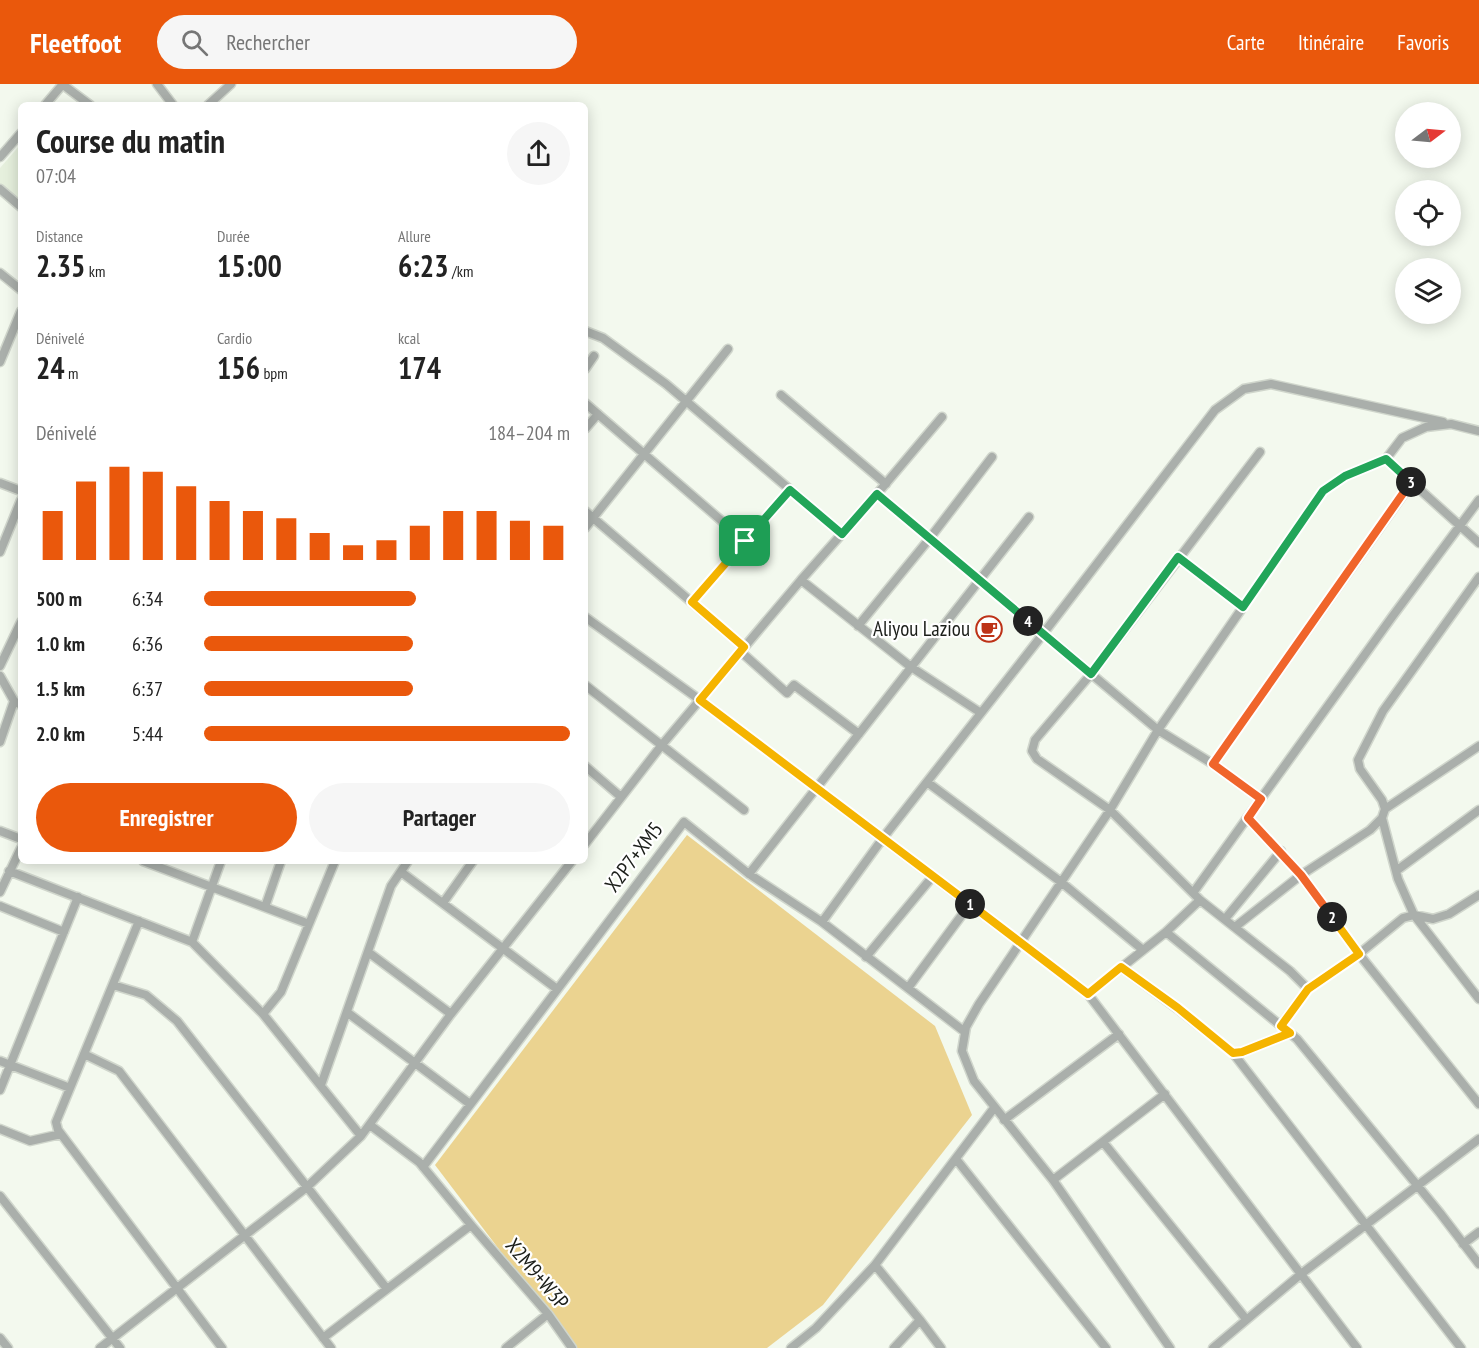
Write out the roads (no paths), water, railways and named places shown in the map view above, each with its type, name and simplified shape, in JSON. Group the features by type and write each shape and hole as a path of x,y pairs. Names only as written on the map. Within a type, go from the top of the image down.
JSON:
{"street":[{"path":"48,102 63,84 86,102"},
{"path":"158,84 171,102"},
{"path":"211,102 231,84"},
{"path":"0,157 18,136"},
{"path":"0,189 18,204"},
{"path":"0,273 18,288"},
{"path":"0,360 18,317"},
{"path":"588,332 603,338 686,400 842,534"},
{"path":"588,524 728,349"},
{"path":"588,365 594,356"},
{"path":"822,922 883,838 1215,410 1244,389 1270,384 1479,430"},
{"path":"781,395 886,484"},
{"path":"588,406 745,541"},
{"path":"588,426 598,414"},
{"path":"588,840 661,746 742,649 942,417"},
{"path":"1170,1348 1053,1180 974,1081 962,1051 966,1027 978,1004 1110,810 1158,730 1323,491 1345,476 1386,459 1402,438 1426,427 1452,424"},
{"path":"1260,452 1091,674 1035,740 1032,751 1037,759 1110,810 1200,900 1290,971 1308,989"},
{"path":"858,626 992,457"},
{"path":"1386,459 1479,543"},
{"path":"1213,764 1412,482"},
{"path":"0,483 18,490"},
{"path":"692,602 790,490"},
{"path":"877,494 1158,730 1213,764 1261,799"},
{"path":"1193,893 1479,500"},
{"path":"0,552 18,507"},
{"path":"588,513 692,602 787,693 794,685 858,734"},
{"path":"750,874 1029,517"},
{"path":"1178,557 1243,607"},
{"path":"1235,927 1301,875 1370,830 1382,818 1385,809 1382,800 1360,769 1358,760 1383,711 1479,577"},
{"path":"801,580 911,667 981,713"},
{"path":"588,622 700,700 1088,994 1357,1348"},
{"path":"0,666 18,628"},
{"path":"0,676 17,703 0,742"},
{"path":"588,687 744,810"},
{"path":"1385,809 1479,746"},
{"path":"588,769 621,797"},
{"path":"927,782 1061,882 1143,950"},
{"path":"1396,871 1479,810"},
{"path":"1248,818 1301,875 1359,954 1479,1104"},
{"path":"1382,818 1402,891 1414,915 1479,999"},
{"name":"X2P7+XM5","path":"423,1167 684,822 750,874 822,922 965,1032"},
{"path":"0,831 18,838"},
{"path":"1225,919 1281,851"},
{"path":"0,892 18,854"},
{"path":"161,864 212,887 309,924"},
{"path":"192,942 220,864"},
{"path":"265,907 280,864"},
{"path":"263,1014 281,992 334,864"},
{"path":"321,1085 391,886 406,864"},
{"path":"443,903 471,864"},
{"path":"100,1348 307,1187 362,1136 451,1014 570,864"},
{"path":"9,871 192,942 263,1014 362,1136"},
{"path":"401,872 557,989"},
{"path":"866,957 933,876"},
{"path":"1281,1026 1308,989 1359,954 1403,918 1414,915 1432,919 1449,914 1479,895"},
{"path":"0,1089 78,897"},
{"path":"1088,994 1166,932 1200,900"},
{"path":"908,988 970,904"},
{"path":"0,906 64,932"},
{"path":"140,921 56,1122 61,1134 222,1348"},
{"path":"1166,932 1297,1039 1479,1264"},
{"path":"368,952 451,1014"},
{"path":"1121,967 1178,1008 1233,1053 1461,1348"},
{"path":"113,986 146,995 177,1022 387,1289"},
{"path":"348,1013 470,1104"},
{"path":"1233,1053 1242,1052 1290,1033"},
{"path":"1004,1120 1119,1034"},
{"path":"84,1054 119,1071 331,1348"},
{"path":"0,1061 70,1088"},
{"path":"1053,1180 1165,1094"},
{"path":"791,1348 816,1328 875,1265 994,1108"},
{"name":"X2M9+W3P","path":"370,1125 423,1167 548,1314 572,1348"},
{"path":"0,1129 30,1141 61,1134"},
{"path":"1213,1348 1301,1274 1479,1138"},
{"path":"1103,1142 1246,1319"},
{"path":"956,1159 1106,1348"},
{"path":"0,1196 120,1348"},
{"path":"323,1338 471,1225"},
{"path":"1463,1244 1479,1232"},
{"path":"875,1265 941,1348"},
{"path":"506,1348 548,1314"},
{"path":"894,1348 920,1320"},
{"path":"0,1338 8,1348"}],"place":[{"name":"Aliyou Laziou","path":"989,629"}]}
